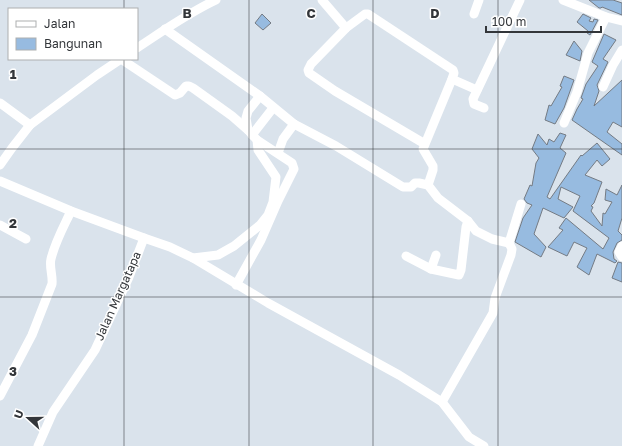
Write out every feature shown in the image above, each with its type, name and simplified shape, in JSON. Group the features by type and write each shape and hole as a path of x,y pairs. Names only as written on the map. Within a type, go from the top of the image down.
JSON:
{"street":[{"path":"138,47 165,29 216,0"},
{"path":"322,0 346,28"},
{"path":"474,14 479,0"},
{"path":"484,108 473,102 477,90 520,0"},
{"path":"563,0 606,17 622,21"},
{"path":"425,144 335,91 309,73 308,70 311,64 346,28 365,14 368,14 452,68 454,73 423,150 433,166 428,186"},
{"path":"564,123 577,92 588,53 606,17"},
{"path":"165,29 260,96 294,124 336,146 403,187 411,187 415,183 428,186 438,198 468,220 476,231 492,239 509,243"},
{"path":"603,87 622,50"},
{"path":"0,165 30,125 120,60"},
{"path":"122,60 175,95 180,93 186,86 193,88 232,116 252,135 292,163 294,166 261,240 236,285"},
{"path":"452,78 477,90"},
{"path":"260,96 248,111 246,118 258,150 276,177 286,184"},
{"path":"0,103 30,125"},
{"path":"252,135 273,108"},
{"path":"278,153 284,139 294,124"},
{"path":"193,258 218,255 239,243 260,225 268,215 273,202 276,177"},
{"name":"Jalan Margatapa","path":"0,181 71,211 144,238 129,277 95,350 53,412 38,446"},
{"path":"442,402 493,314 495,298 511,255 512,249 509,243 521,204"},
{"path":"0,396 32,335 52,284 53,278 50,267 51,260 58,239 71,211"},
{"path":"406,256 431,269 458,275 460,274 466,243 466,227 468,220"},
{"path":"0,225 26,239"},
{"path":"144,238 170,247 193,258 236,285 399,375 442,402 469,437 484,446"},
{"path":"622,246 619,252 622,257"},
{"path":"431,269 436,255"}],"building":[{"path":"589,0 613,0 622,3 622,15 602,7 599,8"},
{"path":"262,14 271,23 263,30 255,23"},
{"path":"583,14 591,18 589,21 593,22 594,19 598,20 590,35 587,33 588,31 577,22"},
{"path":"604,34 616,40 603,59 608,62 597,85 599,91 594,106 622,80 622,127 613,122 607,132 622,144 622,155 572,120 583,99 581,98 586,84 598,66 592,62"},
{"path":"574,41 582,51 580,61 566,55"},
{"path":"564,76 574,80 564,108 555,124 545,120 549,105 551,106 562,87 560,86"},
{"path":"560,133 566,135 560,148 566,153 547,197 550,199 581,155 582,156 597,143 610,159 602,166 597,160 585,175 602,182 594,203 591,206 593,207 591,211 602,226 603,213 605,214 612,202 605,200 606,189 617,195 622,185 622,218 618,231 622,235 622,240 617,243 613,252 614,259 617,261 615,263 597,254 589,275 577,267 587,248 574,242 567,256 548,247 563,230 559,228 566,218 603,249 609,238 573,211 580,196 561,187 558,199 573,207 564,218 543,208 534,234 546,247 541,257 515,242 523,218 532,205 527,203 524,199 530,185 532,186 536,163 539,158 532,149 538,134 547,145 549,139 554,142"},
{"path":"618,262 622,263 622,282 612,278"}]}
